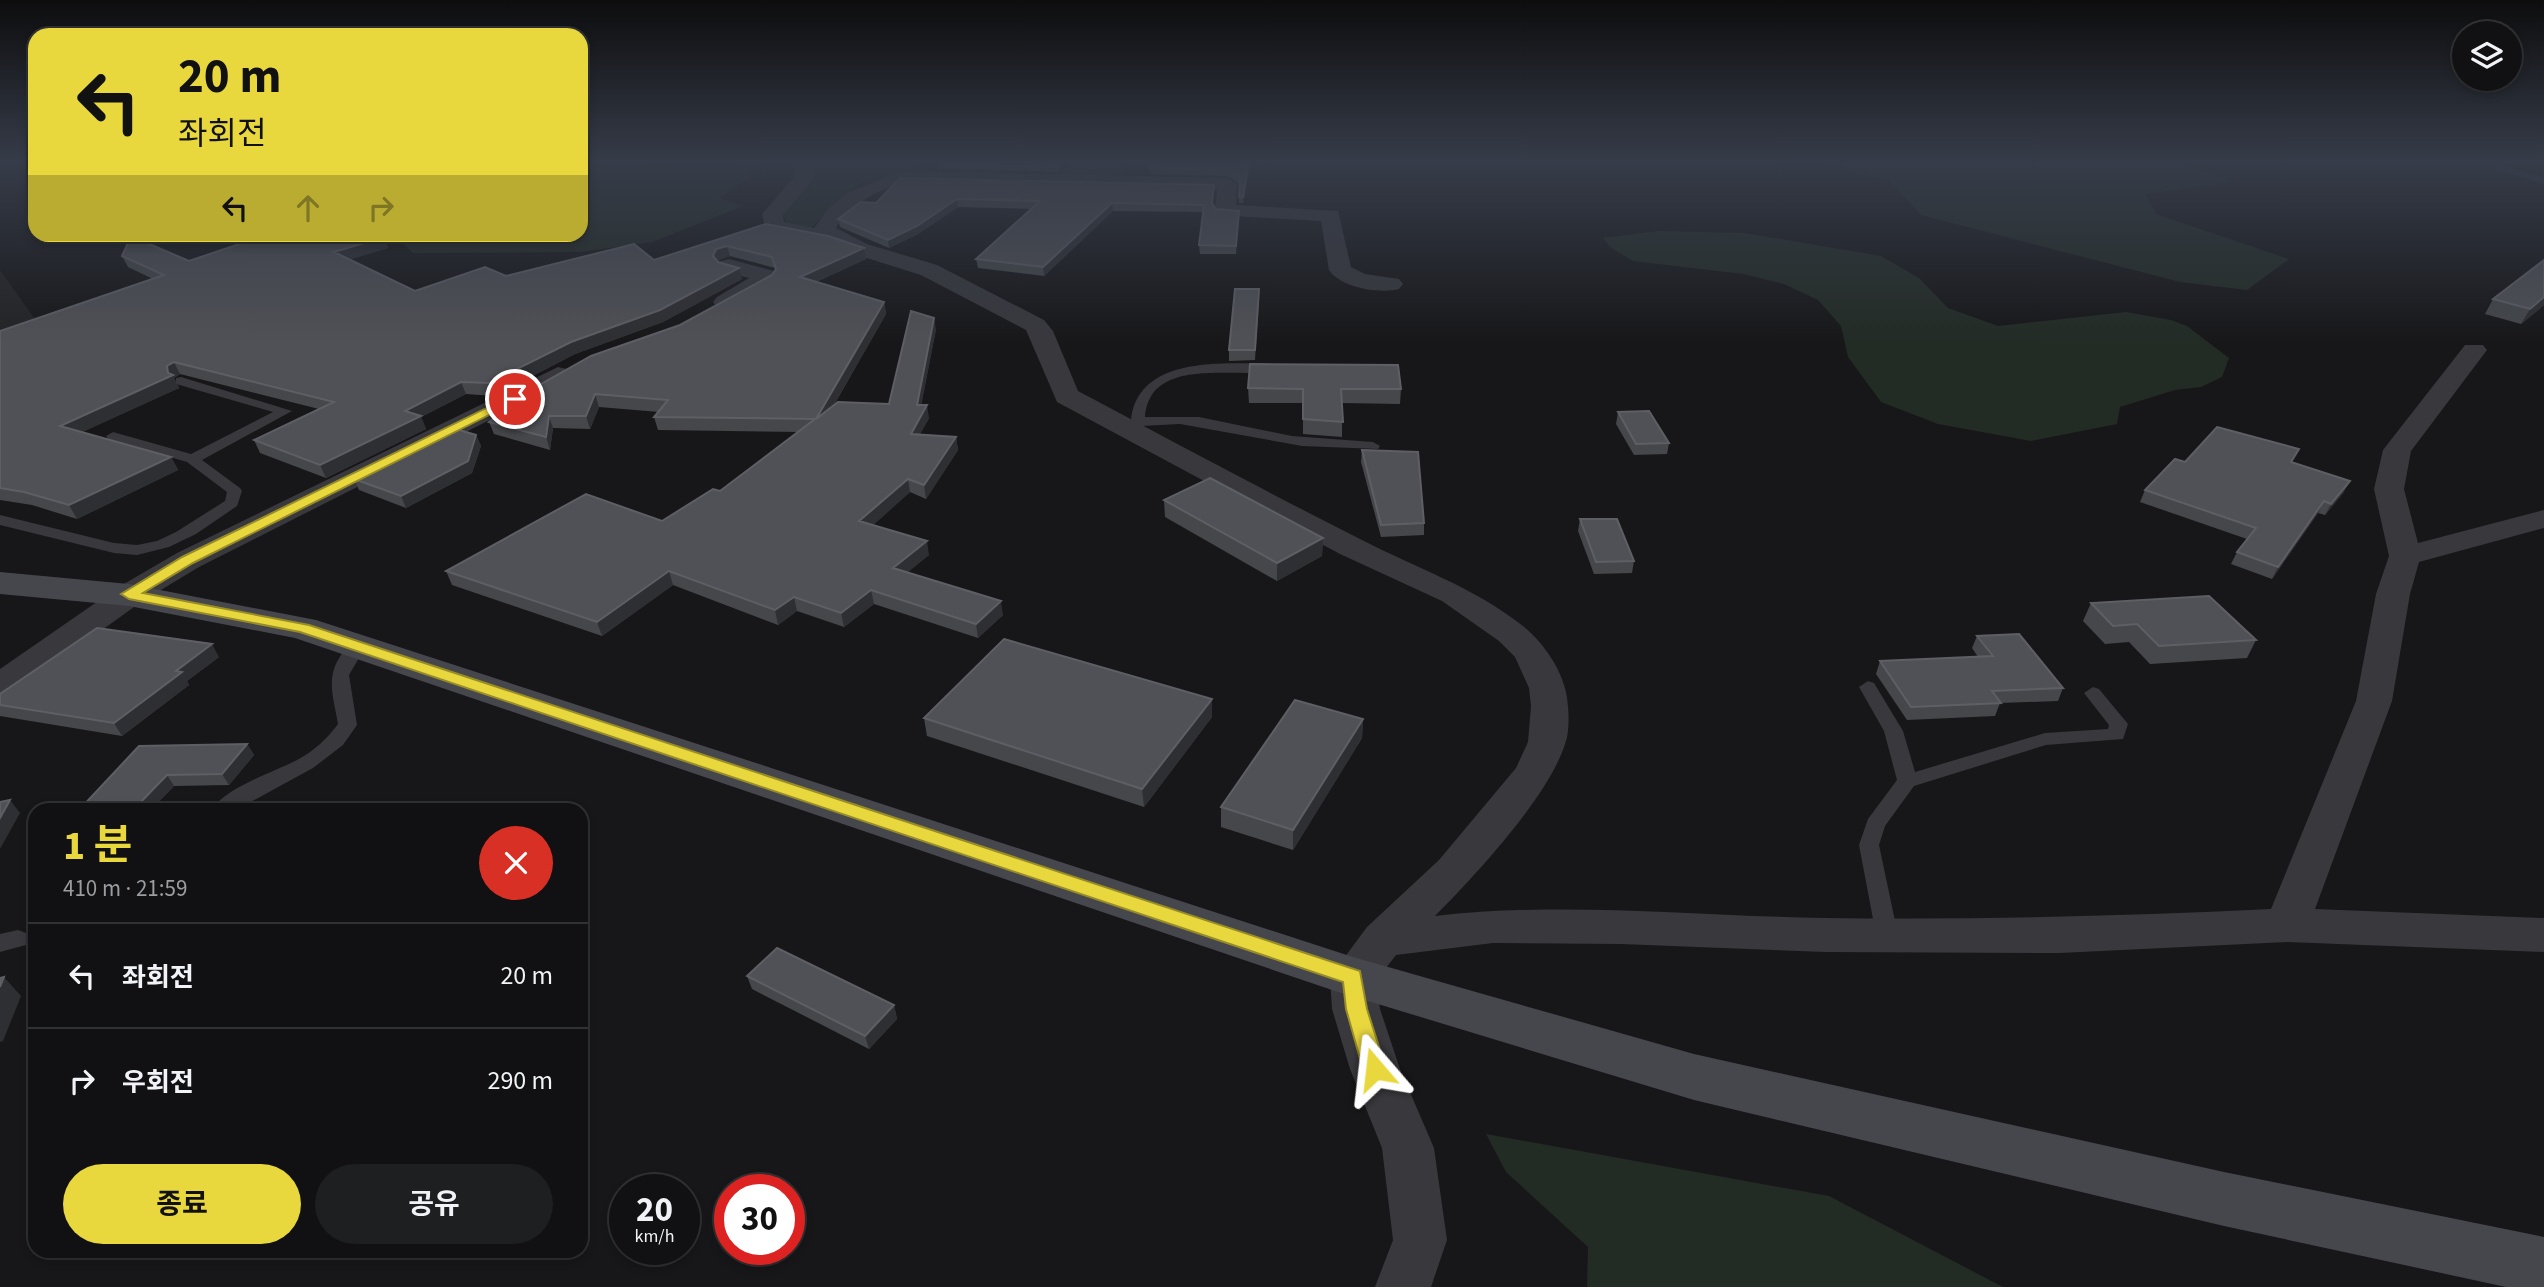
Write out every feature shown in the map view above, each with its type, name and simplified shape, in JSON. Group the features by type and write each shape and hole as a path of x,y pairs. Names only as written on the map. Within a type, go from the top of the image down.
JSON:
{"street":[{"path":"774,223 774,226 801,234 833,238 892,255 930,271 1035,325 1041,331 1066,396 1133,426 1351,547 1454,594 1511,634 1531,653 1547,688 1550,706 1547,742 1533,774 1454,871 1383,939 1353,977 1356,1009 1375,1069 1408,1147 1420,1240 1403,1287"},
{"path":"827,223 824,230 833,238"},
{"path":"1332,223 1340,270 1360,280 1391,284"},
{"path":"702,314 766,276 756,271 729,266"},
{"path":"2287,925 2374,701 2393,594 2405,556 2389,489 2397,450 2474,350"},
{"path":"0,685 129,594 188,560 585,361"},
{"path":"2405,556 2544,519"},
{"path":"0,583 129,594 303,628 1353,977 1694,1077 2224,1199 2544,1266"},
{"path":"1383,939 1493,926 2060,936 2287,925 2544,935"}],"lane":[{"path":"1290,368 1225,367 1189,371 1162,380 1146,391 1133,426 1174,418 1228,424 1309,442 1373,446"},
{"path":"181,381 285,411 192,459"},
{"path":"0,520 70,535 110,549 134,550 160,545 188,532 232,503 235,491 192,459 113,436"},
{"path":"230,803 241,794 318,759 337,743 348,725 338,679 341,664 357,646"},
{"path":"1868,687 1886,713 1900,743 1907,781"},
{"path":"1887,935 1869,845 1875,824 1888,802 1907,781 2045,739 2116,735 2119,724 2093,693"}],"shaded area":[{"path":"588,223 700,223 652,242 580,252 413,253 401,242 588,242"},
{"path":"786,223 816,223 808,231"},
{"path":"1952,223 2183,223 2289,259 2247,290 2180,282"},
{"path":"1659,231 1745,233 1881,256 1919,278 1948,308 1998,326 2126,312 2171,320 2187,326 2229,358 2222,377 2201,387 2175,390 2120,407 2117,424 2031,441 1938,424 1881,402 1848,357 1841,326 1818,300 1784,284 1743,274 1633,261 1610,247 1603,238"},
{"path":"0,270 37,322 0,335"},
{"path":"1486,1134 1829,1196 2003,1287 1587,1287 1588,1247 1506,1172"}],"building":[{"path":"848,223 921,223 888,240"},
{"path":"1016,223 1090,223 1043,267 976,259"},
{"path":"1202,223 1238,223 1236,246 1199,245"},
{"path":"766,224 828,236 864,248 800,277 884,302 816,419 838,402 889,404 911,311 934,318 917,405 927,405 911,434 956,437 924,485 908,479 859,521 927,541 893,568 1001,601 976,624 871,590 841,613 794,597 775,610 669,571 597,622 446,571 586,494 662,521 713,489 720,491 815,419 654,417 668,400 595,394 586,416 549,416 546,437 489,422 518,397 591,356 680,325 772,275 776,269 772,257 727,246 716,249 713,256 718,262 739,268 660,310 571,342 489,383 461,382 405,411 421,416 320,465 254,440 334,402 174,362 167,366 168,373 173,375 60,426 171,457 69,505 0,488 0,331 164,275 122,256 128,242 145,242 189,261 245,242 367,242 334,252 415,291 485,267 506,276 634,244 654,260"},
{"path":"2544,260 2544,297 2530,309 2493,299"},
{"path":"1235,289 1259,289 1255,350 1229,350"},
{"path":"1250,364 1398,365 1401,389 1341,389 1343,422 1303,419 1303,389 1248,388"},
{"path":"1649,411 1669,443 1636,444 1618,412"},
{"path":"2217,427 2299,449 2291,462 2350,481 2331,504 2324,501 2278,567 2237,552 2256,528 2145,490 2175,459 2185,462"},
{"path":"456,429 476,435 468,461 401,496 354,479"},
{"path":"1362,450 1418,452 1424,523 1381,525"},
{"path":"1210,478 1323,538 1277,563 1164,500"},
{"path":"1580,519 1617,519 1634,561 1596,562"},
{"path":"2209,596 2256,640 2159,646 2137,624 2113,626 2091,603"},
{"path":"97,628 212,644 176,671 182,672 114,723 0,705 0,694"},
{"path":"2019,634 2063,688 1992,691 2001,703 1911,707 1880,661 1993,656 1977,636"},
{"path":"1004,639 1212,699 1142,789 924,718"},
{"path":"1295,700 1363,719 1293,830 1221,807"},
{"path":"247,744 222,774 167,775 140,803 86,803 139,746"},
{"path":"10,800 0,818 0,802"},
{"path":"777,948 894,1005 865,1036 747,976"}],"route":[{"path":"515,399 188,560 129,594 303,628 1353,977 1356,1009 1375,1069"}]}
